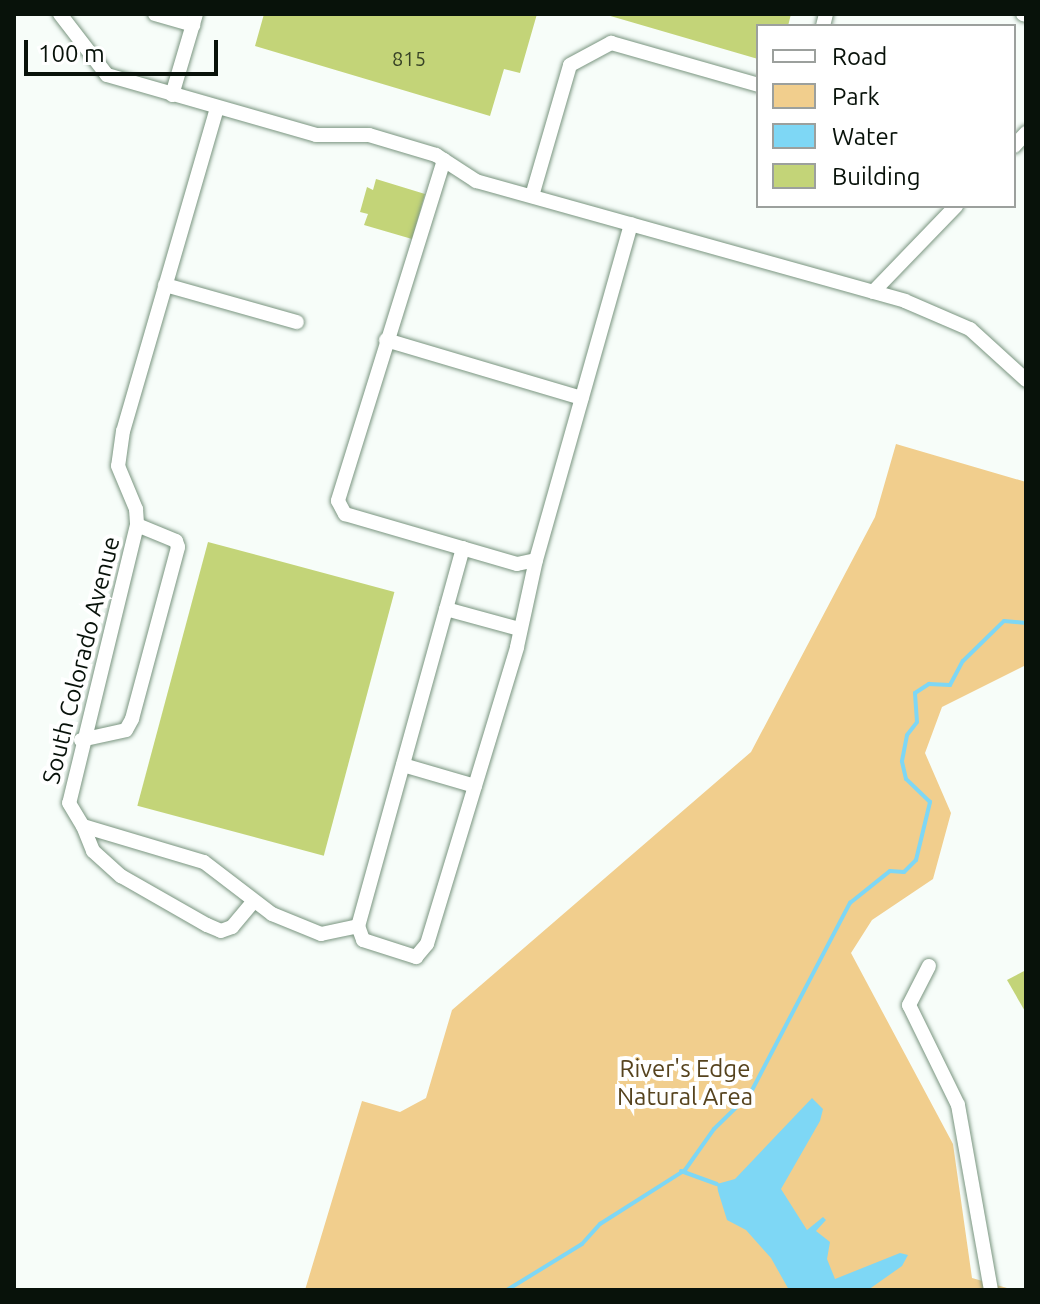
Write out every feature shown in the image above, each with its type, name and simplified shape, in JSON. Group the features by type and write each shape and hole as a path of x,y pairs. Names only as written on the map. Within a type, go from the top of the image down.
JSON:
{"street":[{"path":"60,14 107,75 316,135 369,135 444,160 476,181 873,292 970,329 1026,380"},
{"path":"155,14 194,20 172,95"},
{"path":"532,196 570,65 611,43 756,84"},
{"name":"South Colorado Avenue","path":"217,108 117,459 137,525 81,740 69,803 93,851 121,876 207,925 221,931 232,927 253,902"},
{"path":"444,160 408,289 386,340 339,510 517,564 536,560"},
{"path":"873,292 954,208"},
{"path":"463,548 358,926 363,940 416,957 423,953 475,786 631,224"},
{"path":"165,285 297,322"},
{"path":"386,340 582,398"},
{"path":"81,740 126,730 132,719 178,547 176,541 137,525"},
{"path":"446,609 519,629"},
{"path":"403,765 475,786"},
{"path":"83,826 204,862 253,902 321,934 358,926"},
{"path":"929,966 909,1005 958,1105 991,1290"}],"green space":[{"name":"River's Edge Natural Area","path":"896,444 1026,482 1026,665 942,707 925,753 951,813 933,879 872,920 851,953 953,1144 972,1278 1014,1290 305,1290 362,1101 400,1112 426,1098 452,1010 751,752 875,517"}],"water":[{"path":"812,1098 823,1109 820,1121 781,1189 807,1230 823,1217 826,1220 816,1231 830,1242 827,1259 835,1279 900,1253 908,1255 902,1266 868,1290 789,1290 771,1258 746,1230 727,1220 718,1191 717,1184 735,1179"}],"building":[{"path":"264,14 537,14 520,73 504,69 490,116 255,46"},
{"path":"791,14 788,24 756,24 756,58 607,15"},
{"path":"376,179 425,194 412,239 364,225 368,214 360,212 367,187 373,190"},
{"path":"208,542 394,592 324,856 137,806"},
{"path":"1026,970 1026,1013 1007,980"}],"waterway":[{"path":"507,1290 582,1244 600,1224 685,1170 714,1129 750,1094 850,903 890,871 904,872 916,860 930,802 906,779 902,761 907,735 917,722 915,693 929,684 950,685 963,661 1004,621 1026,623"},
{"path":"681,1171 717,1184"}]}
